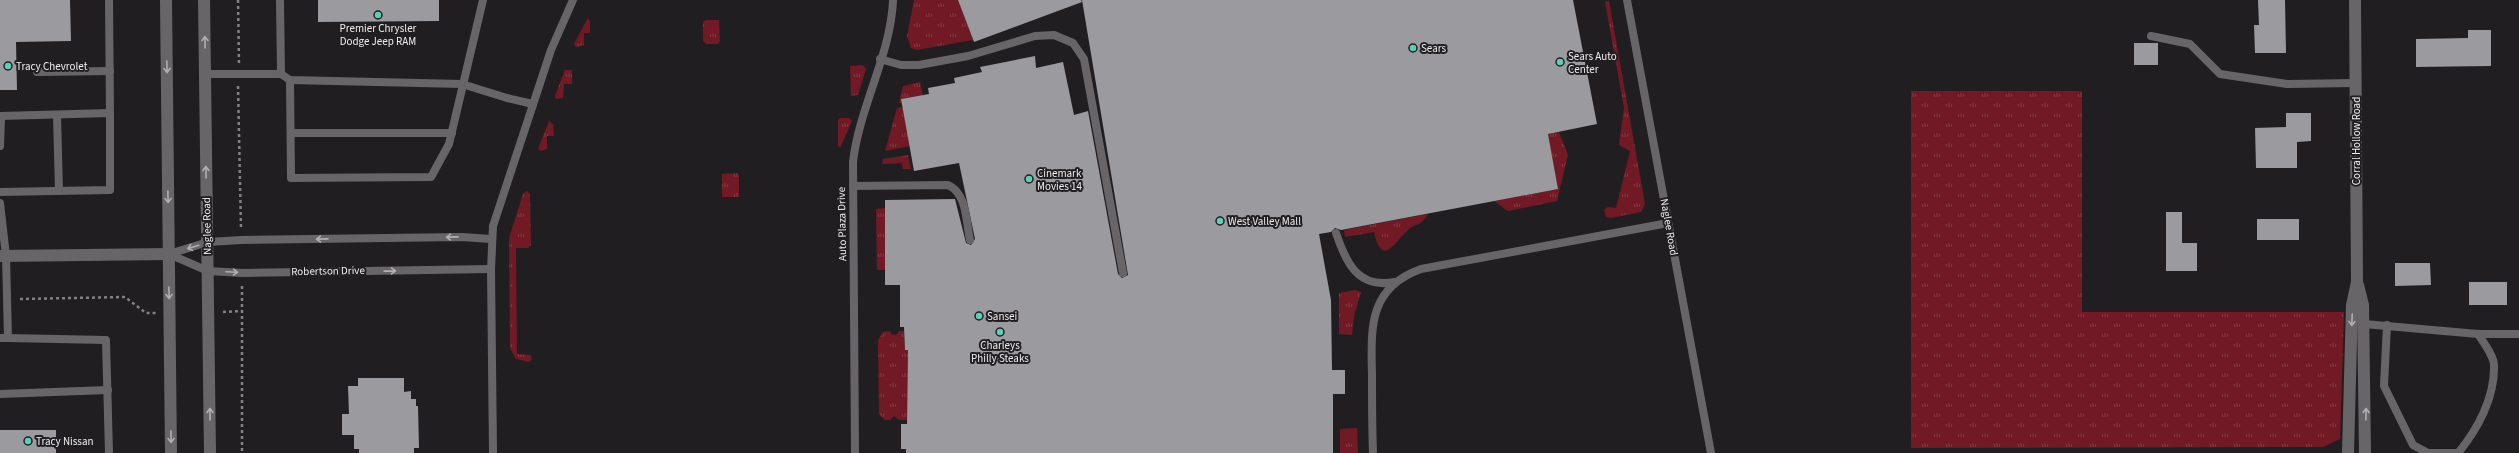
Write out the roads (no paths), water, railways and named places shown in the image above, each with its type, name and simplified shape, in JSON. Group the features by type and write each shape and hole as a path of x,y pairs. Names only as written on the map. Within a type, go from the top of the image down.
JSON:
{"main road":[{"path":"166,0 171,453"},
{"name":"Naglee Road","path":"204,0 210,453"},
{"name":"Corral Hollow Road","path":"2348,453 2352,305 2357,282 2355,0"},
{"name":"Robertson Drive","path":"3,256 169,254"},
{"name":"Corral Hollow Road","path":"2357,282 2363,305 2364,324 2365,453"}],"lane":[{"path":"0,192 110,190 109,0"},
{"path":"280,0 281,74"},
{"path":"290,80 291,178 431,177 449,144 483,0"},
{"path":"493,453 491,239 493,226 551,50 573,0"},
{"name":"Auto Plaza Drive","path":"855,453 852,186 854,153 890,22 893,0"},
{"name":"Naglee Road","path":"1627,0 1711,453"},
{"path":"880,59 900,66 919,66 968,56 1035,36 1054,35 1073,43 1084,58 1123,273"},
{"path":"2151,36 2190,44 2220,74 2287,84 2356,83"},
{"path":"37,72 110,71"},
{"path":"205,74 281,74 290,80 462,84 533,104"},
{"path":"0,146 0,116 110,113"},
{"path":"57,115 59,191"},
{"path":"291,133 452,133"},
{"path":"852,186 948,185 954,188 962,200 970,240"},
{"path":"0,203 7,299 4,338 106,340 109,453"},
{"path":"1373,453 1372,328 1378,304 1395,282 1406,274 1421,269 1668,223"},
{"path":"1336,233 1344,257 1354,271 1369,281 1382,285 1395,282"},
{"name":"Robertson Drive","path":"169,254 208,242 241,240 462,237 491,239"},
{"name":"Robertson Drive","path":"169,254 208,271 491,270"},
{"path":"2364,324 2478,334 2519,334"},
{"path":"2387,325 2384,386 2413,445 2428,453 2458,453 2472,436 2488,401 2494,363 2478,334"},
{"path":"0,394 108,390"}],"place":[{"name":"Premier Chrysler Dodge Jeep RAM","path":"378,15"},
{"name":"Sears","path":"1413,48"},
{"name":"Sears Auto Center","path":"1560,62"},
{"name":"Tracy Chevrolet","path":"8,66"},
{"name":"Cinemark Movies 14","path":"1029,179"},
{"name":"West Valley Mall","path":"1220,221"},
{"name":"Sansei","path":"979,316"},
{"name":"Charleys Philly Steaks","path":"1000,332"},
{"name":"Tracy Nissan","path":"28,441"}]}
